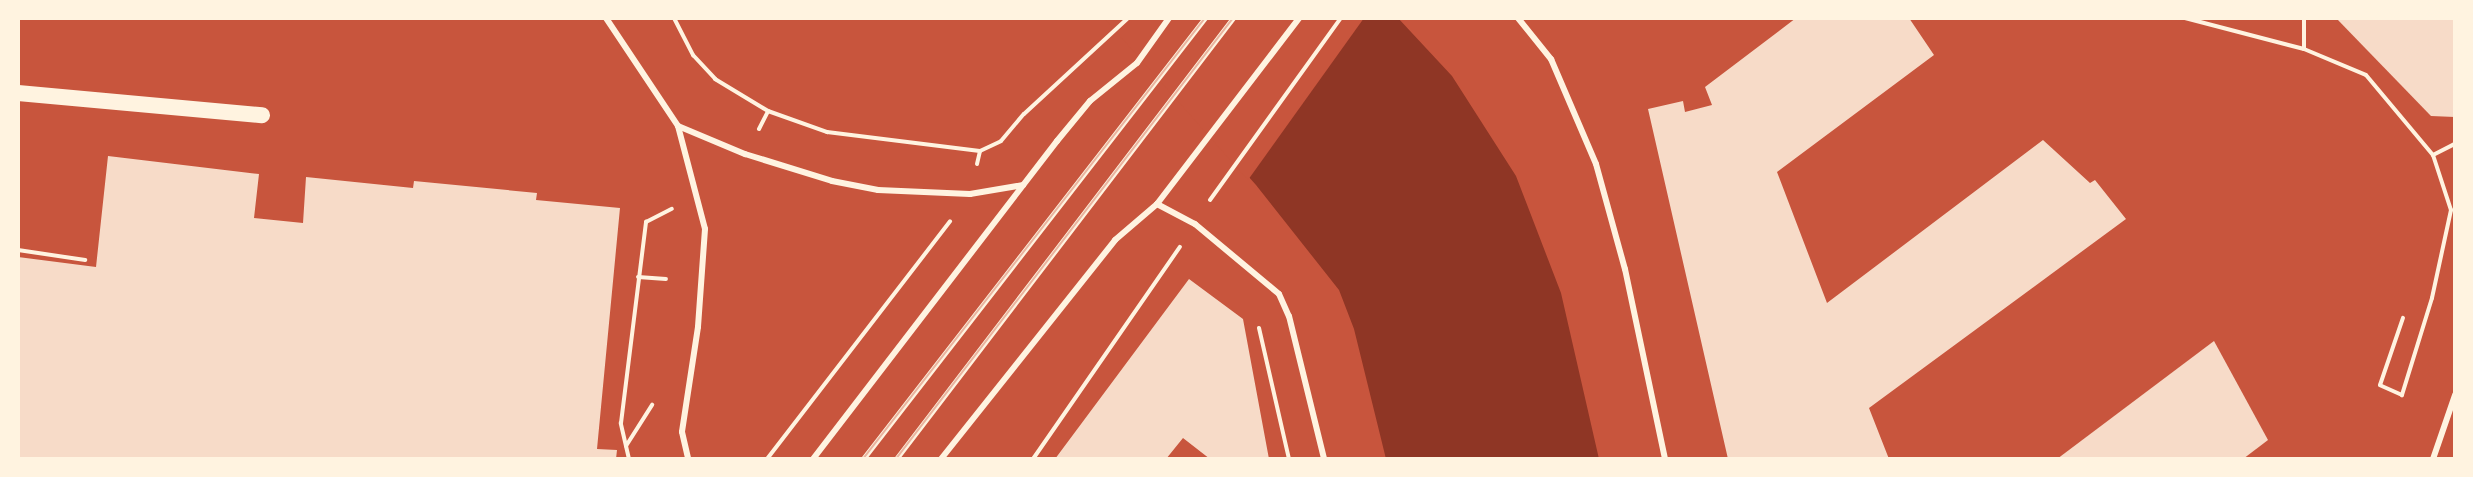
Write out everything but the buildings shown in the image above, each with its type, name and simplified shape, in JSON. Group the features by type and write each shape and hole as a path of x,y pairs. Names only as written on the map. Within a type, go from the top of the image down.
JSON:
{"highway":[{"path":"18,93 262,115"}],"street":[{"path":"606,18 678,126 694,198 705,229 698,327 682,432 688,459"},
{"path":"813,459 1090,101 1137,63 1169,18"},
{"path":"941,459 1115,240 1157,204 1207,142 1299,18"},
{"path":"1518,18 1551,59 1596,164 1625,269 1665,459"},
{"path":"678,126 745,154 832,181 878,190 970,194 1024,185"},
{"path":"1157,204 1195,224 1279,294 1289,316 1324,459"},
{"path":"2433,459 2455,394"}],"lane":[{"path":"863,459 1205,18"},
{"path":"896,459 1170,97 1233,18"}],"path":[{"path":"674,18 693,55 715,79 768,111 827,132 980,151 1001,141 1024,114 1128,18"},
{"path":"1230,168 1341,18"},
{"path":"2185,18 2304,49 2366,75 2433,155 2451,210 2432,298 2402,395 2380,385 2403,318"},
{"path":"2304,18 2304,49"},
{"path":"745,154 768,111"},
{"path":"2433,155 2455,144"},
{"path":"767,459 970,194 980,151"},
{"path":"629,459 621,423 646,222 694,198"},
{"path":"18,250 85,260"},
{"path":"1179,250 1187,257"},
{"path":"638,277 666,279"},
{"path":"1033,459 1156,284"},
{"path":"1259,326 1289,459"},
{"path":"626,446 652,405"}],"shaded area":[{"path":"1107,18 1398,18 1452,76 1516,176 1561,293 1599,459 1386,459 1354,329 1339,290 1256,185"}],"pier":[{"path":"1104,18 1364,18 1248,180"}],"tram line":[{"path":"863,459 1205,18"},
{"path":"896,459 1233,18"}]}
